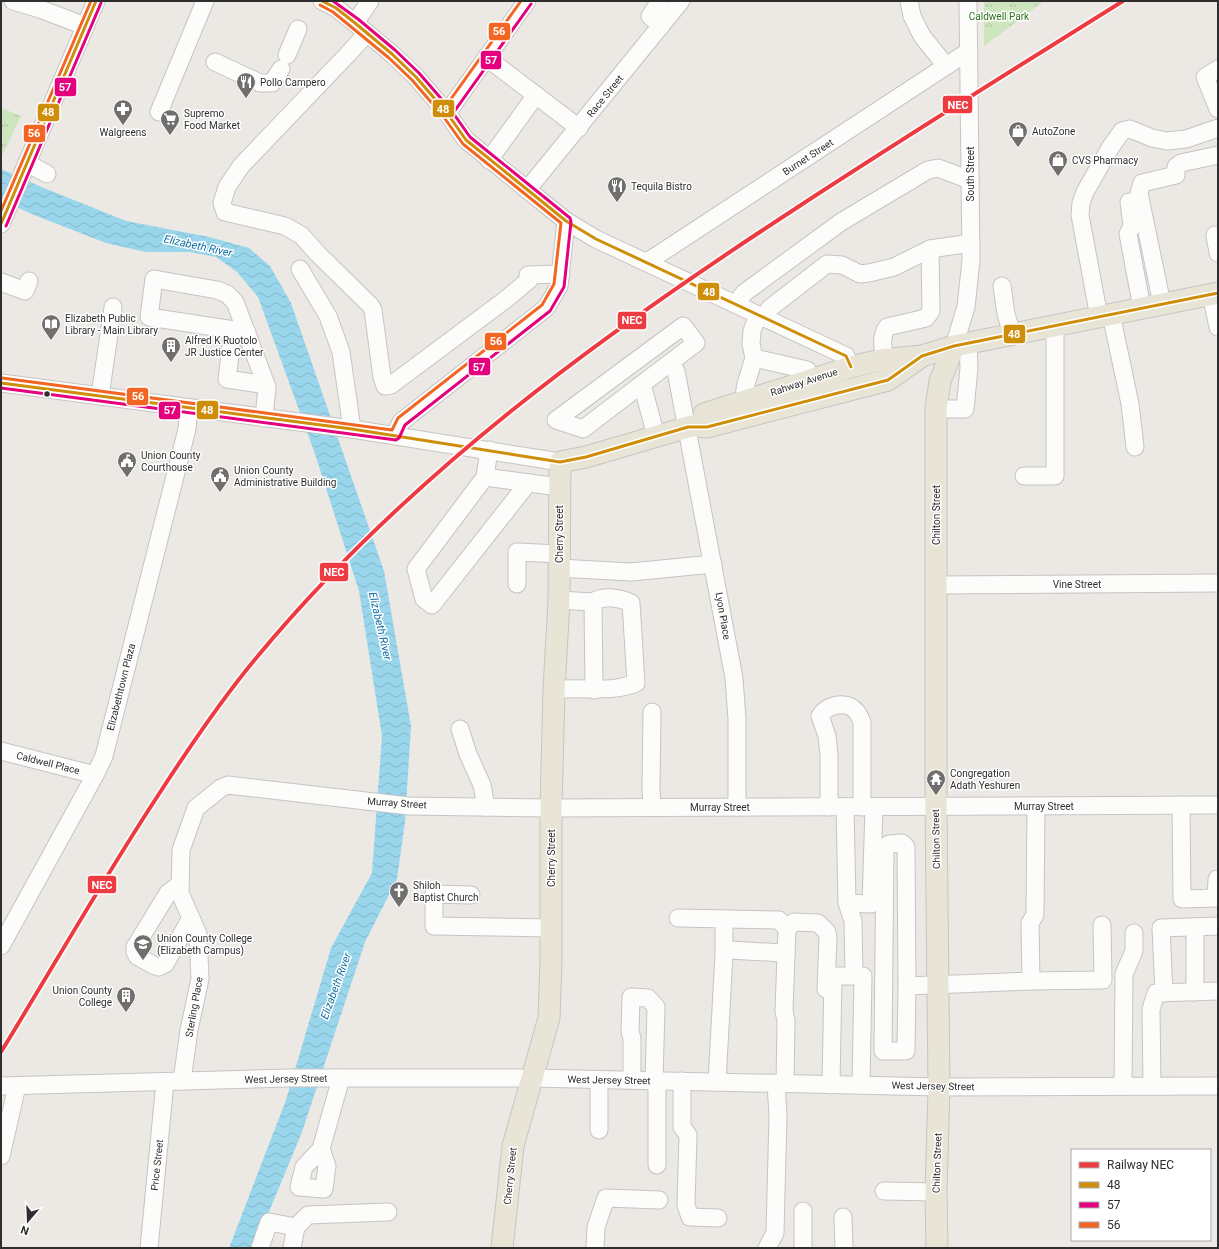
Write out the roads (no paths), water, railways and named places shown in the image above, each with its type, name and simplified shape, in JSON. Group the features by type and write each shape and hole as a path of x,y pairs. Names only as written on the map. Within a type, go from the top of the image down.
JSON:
{"main road":[{"name":"Rahway Avenue","path":"690,426 703,414 851,367 885,360 922,356 961,344 1214,294"},
{"name":"Chilton Street","path":"937,1248 936,1192 940,1087 936,806 936,408 940,381 961,344"},
{"name":"Rahway Avenue","path":"560,462 586,457 690,426 707,427 888,380 922,356"},
{"name":"Chilton Street","path":"922,356 926,364 931,392 936,408"},
{"path":"792,406 845,380 850,375 851,367"},
{"name":"Cherry Street","path":"502,1248 513,1146 549,1018 551,808 554,690 559,600 560,462"}],"street":[{"path":"13,1 86,26"},
{"path":"1,224 96,1"},
{"path":"159,112 205,1"},
{"path":"322,1 336,8 392,54 416,76 447,113 466,140 566,221 596,239 846,356 851,367"},
{"path":"370,1 361,28 348,54 241,166 227,187 222,203 225,212 285,226 301,235 318,254 370,305 373,310 382,377 385,386 391,385 505,300 529,280 528,275 561,274"},
{"path":"447,113 527,1"},
{"path":"909,1 912,16 922,36 946,66"},
{"name":"South Street","path":"936,408 965,409 969,368 961,344 971,260 968,1"},
{"name":"Race Street","path":"527,190 579,128 670,3"},
{"path":"215,62 260,83 272,83 284,62 298,30"},
{"name":"Burnet Street","path":"647,262 969,51"},
{"path":"487,58 579,128"},
{"path":"1212,73 1218,109"},
{"path":"490,160 536,95"},
{"path":"1135,447 1130,404 1105,316 1080,215 1081,203 1084,192 1122,131 1130,129 1152,138 1167,141 1186,139 1218,128"},
{"path":"1152,306 1140,193 1142,183 1176,175 1176,167 1181,163 1218,155"},
{"path":"736,304 744,293 841,222 928,170 938,168 970,180"},
{"path":"24,170 47,174"},
{"path":"1129,202 1132,226 1128,234 1152,306"},
{"path":"395,435 401,422 546,308 559,286 566,221"},
{"path":"1215,235 1218,253"},
{"path":"743,402 746,384 754,358 751,344 752,331 761,316 828,264 842,265 860,274 868,273 894,267 930,249 971,243"},
{"path":"885,360 882,344 883,333 887,327 926,318 931,311 930,249"},
{"path":"300,269 328,316 341,352 352,429"},
{"path":"240,331 149,317 154,279 216,290 227,294 235,302 240,331 266,385 264,418"},
{"path":"1,282 25,291 29,281"},
{"path":"1002,286 1006,314 1012,334"},
{"path":"1214,294 1218,327"},
{"path":"100,396 113,307"},
{"path":"683,326 696,343 642,384 583,429 556,420 683,326"},
{"path":"1024,476 1055,476 1054,326"},
{"path":"240,331 227,379 266,385"},
{"path":"754,358 807,370 811,380"},
{"name":"Lyon Place","path":"676,371 690,426 734,678 737,807"},
{"path":"940,381 967,383"},
{"name":"Rahway Avenue","path":"1,383 395,435 560,462"},
{"path":"642,384 656,436"},
{"name":"Elizabethtown Plaza","path":"1,946 104,756 187,429 189,408"},
{"path":"489,450 485,477 416,569 424,599 432,605 528,483"},
{"path":"485,477 559,487"},
{"path":"517,584 517,552 559,561 631,572 713,564"},
{"name":"Vine Street","path":"936,585 1218,583"},
{"path":"554,690 569,688 594,690 624,688 636,683 630,603 622,599 598,598 593,602 559,600"},
{"path":"593,602 594,690"},
{"path":"847,903 871,904 868,807 862,722 860,715 853,708 844,704 833,706 823,711 820,716 827,736 837,807 847,903 853,922 854,975"},
{"path":"652,712 652,808"},
{"path":"460,729 468,754 482,785 486,807"},
{"name":"Caldwell Place","path":"1,751 95,775"},
{"name":"Murray Street","path":"224,786 228,785 409,806 652,808 1218,805"},
{"name":"Sterling Place","path":"174,1081 189,1030 200,979 198,934 180,894 181,850 196,808 224,786"},
{"path":"1181,805 1182,899 1216,898 1218,879"},
{"path":"1031,981 1030,923 1035,915 1036,806"},
{"path":"902,843 906,847 907,986 906,1051 883,1051 885,847 889,844 902,843"},
{"path":"180,884 168,893 135,947 137,956 155,966 159,967 165,964 191,918"},
{"path":"471,895 434,894 434,926 551,928"},
{"path":"678,918 724,919 783,925 794,922 818,922 827,932 826,1084"},
{"path":"717,1082 724,955 724,919"},
{"path":"767,1248 775,1233 778,1116 786,1021 784,1011 786,955 783,925"},
{"path":"907,986 1031,981 1103,980 1102,925"},
{"path":"1164,992 1161,928 1218,926"},
{"path":"1195,927 1195,992"},
{"path":"1123,1086 1124,974 1134,951 1134,933"},
{"path":"724,955 729,950 783,953 786,955"},
{"path":"826,1084 832,976 854,975 863,976 861,1085"},
{"path":"1152,1086 1151,1009 1156,993 1218,991"},
{"path":"632,1080 632,1038 630,1032 631,997 648,998 656,1007 657,1165"},
{"name":"West Jersey Street","path":"9,1086 288,1078 532,1078 940,1087 1218,1086"},
{"path":"321,1149 341,1078"},
{"path":"599,1080 599,1130"},
{"name":"Price Street","path":"148,1248 174,1081"},
{"path":"682,1081 682,1127 688,1135 686,1205 690,1217 718,1218"},
{"path":"1,1156 9,1086"},
{"path":"884,1191 936,1192"},
{"path":"595,1248 596,1227 606,1198 659,1200"},
{"path":"803,1211 803,1248"},
{"path":"292,1248 296,1226 308,1215 388,1212"},
{"path":"843,1217 844,1248"},
{"path":"260,1248 269,1222 296,1226"}],"water":[{"name":"Elizabeth River","path":"1,169 126,221 209,237 249,248 270,266 291,303 384,571 411,726 405,822 397,879 365,942 302,1132 254,1248 229,1248 286,1100 331,948 372,873 382,736 359,591 315,454 258,297 237,272 216,257 190,252 146,252 106,243 34,215 1,200"}],"rail line":[{"name":"NEC","path":"1,1052 97,892 180,761 217,708 257,657 316,591 378,528 443,468 510,412 580,358 652,306 724,256 838,181 1123,1"}],"place":[{"name":"Pollo Campero","path":"246,99"},
{"name":"Walgreens","path":"123,126"},
{"name":"Supremo Food Market","path":"170,136"},
{"name":"AutoZone","path":"1018,148"},
{"name":"CVS Pharmacy","path":"1058,177"},
{"name":"Tequila Bistro","path":"617,203"},
{"name":"Elizabeth Public Library - Main Library","path":"51,341"},
{"name":"Alfred K Ruotolo JR Justice Center","path":"171,363"},
{"name":"Union County Courthouse","path":"127,478"},
{"name":"Union County Administrative Building","path":"220,493"},
{"name":"Congregation Adath Yeshuren","path":"936,796"},
{"name":"Shiloh Baptist Church","path":"399,908"},
{"name":"Union County College (Elizabeth Campus)","path":"143,961"},
{"name":"Union County College","path":"126,1013"}],"park label":[{"name":"Caldwell Park","path":"999,16"}]}
